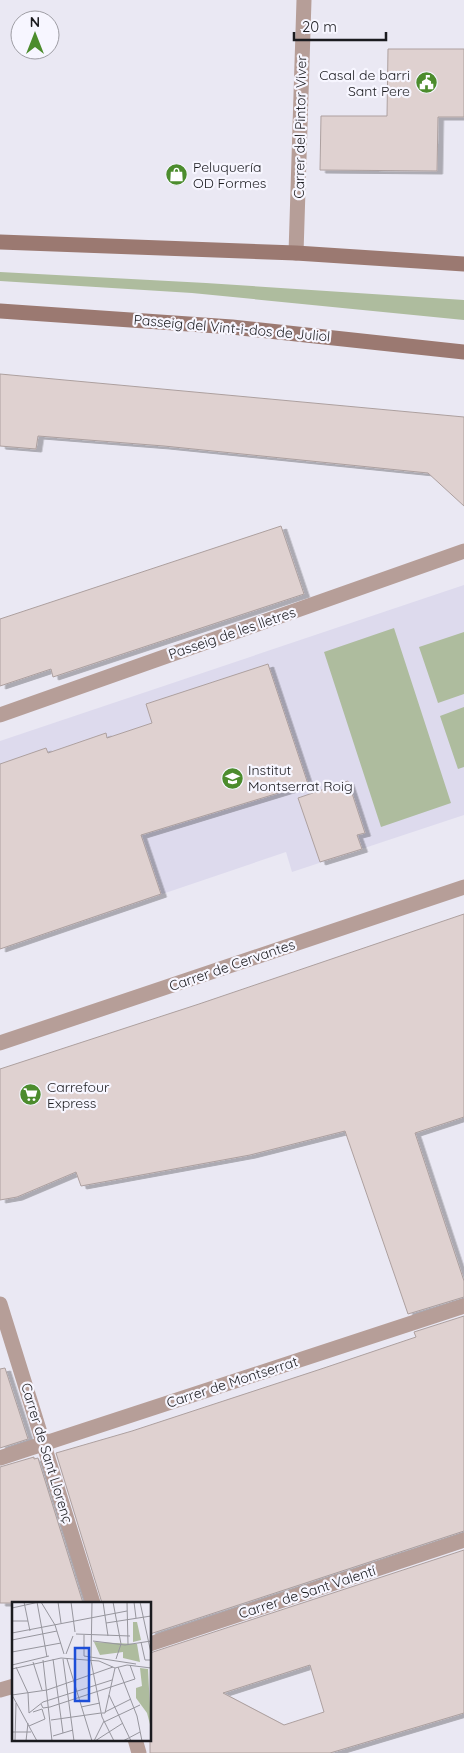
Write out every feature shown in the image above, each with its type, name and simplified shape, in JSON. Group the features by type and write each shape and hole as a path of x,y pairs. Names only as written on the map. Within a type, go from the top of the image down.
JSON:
{"street":[{"name":"Carrer del Pintor Viver","path":"296,253 304,0"},
{"path":"0,242 296,253 464,264"},
{"name":"Passeig del Vint-i-dos de Juliol","path":"0,311 232,327 464,352"},
{"name":"Passeig de les lletres","path":"0,715 464,551"},
{"name":"Carrer de Cervantes","path":"0,1043 464,887"},
{"name":"Carrer de Sant Llorenç","path":"0,1304 93,1602"},
{"name":"Carrer de Montserrat","path":"0,1458 464,1306"},
{"name":"Carrer de Sant Valentí","path":"151,1644 464,1540"},
{"path":"135,1740 139,1753"}],"shaded area":[{"name":"Institut Montserrat Roig","path":"464,585 464,815 292,872 286,852 0,949 0,741"}],"green space":[{"path":"0,272 464,300 464,320 192,293 0,281"},
{"path":"394,628 451,803 381,827 324,652"},
{"path":"464,632 464,694 438,703 419,647"},
{"path":"464,707 464,767 458,769 440,716"}],"building":[{"name":"Casal de barri Sant Pere","path":"388,49 464,49 464,117 438,117 437,171 320,170 321,116 387,116"},
{"path":"0,374 464,417 464,506 428,473 164,446 38,436 36,449 0,446"},
{"path":"281,526 304,594 53,677 51,669 0,686 0,619"},
{"path":"268,664 308,784 141,835 161,894 0,949 0,764 46,748 48,753 106,733 107,738 152,723 146,704"},
{"path":"348,781 365,833 357,835 362,849 320,862 298,798"},
{"path":"464,914 464,1117 415,1133 464,1281 464,1297 408,1314 345,1131 250,1155 81,1186 76,1172 17,1197 0,1200 0,1069"},
{"path":"464,1316 464,1531 151,1634 151,1602 102,1602 56,1453 132,1431 416,1337 414,1332"},
{"path":"5,1368 28,1439 0,1448 0,1369"},
{"path":"34,1457 34,1459 38,1458 83,1602 0,1603 0,1467"},
{"path":"464,1550 464,1713 330,1753 150,1753 151,1653","holes":["310,1665 324,1712 284,1725 223,1693"]}],"place":[{"name":"Casal de barri Sant Pere","path":"426,83"},
{"name":"Peluquería OD Formes","path":"177,175"},
{"name":"Institut Montserrat Roig","path":"232,778"},
{"name":"Carrefour Express","path":"31,1095"}]}
